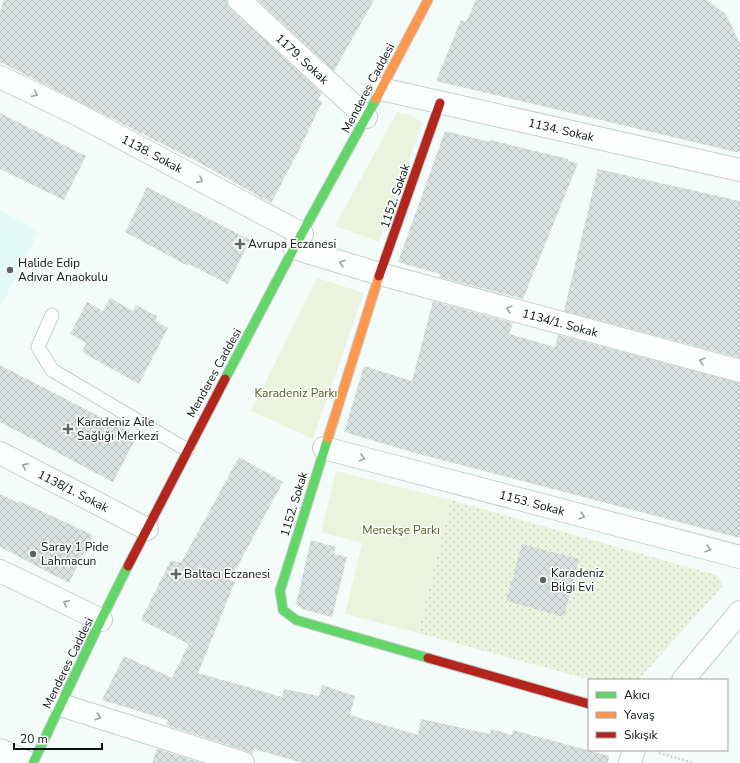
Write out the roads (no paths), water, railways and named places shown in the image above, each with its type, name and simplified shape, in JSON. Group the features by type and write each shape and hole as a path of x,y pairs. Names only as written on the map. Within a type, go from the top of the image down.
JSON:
{"street":[{"name":"1179. Sokak","path":"238,0 366,117"},
{"name":"Menderes Caddesi","path":"33,763 101,620 187,450 428,0"},
{"name":"1138. Sokak","path":"0,76 73,112 298,241 380,274"},
{"name":"1134. Sokak","path":"381,89 740,170"},
{"name":"1152. Sokak","path":"440,103 380,274 324,448 280,591 283,610 296,620 588,704"},
{"name":"1134/1. Sokak","path":"380,274 740,371"},
{"name":"1153. Sokak","path":"324,448 740,557"},
{"name":"1138/1. Sokak","path":"0,453 147,529"},
{"path":"0,571 101,620"},
{"path":"684,679 740,612"},
{"path":"61,705 244,763"},
{"path":"0,750 28,763"},
{"path":"630,763 644,751"}],"lane":[{"path":"52,315 38,347 52,370 187,450"}],"place":[{"name":"Avrupa Eczanesi","path":"240,244"},
{"name":"Halide Edip Adıvar Anaokulu","path":"10,270"},
{"name":"Karadeniz Aile Sağlığı Merkezi","path":"68,429"},
{"name":"Saray 1 Pide Lahmacun","path":"33,554"},
{"name":"Baltacı Eczanesi","path":"176,574"},
{"name":"Karadeniz Bilgi Evi","path":"543,580"}],"park label":[{"name":"Karadeniz Parkı","path":"296,393"},
{"name":"Menekşe Parkı","path":"401,530"}]}
